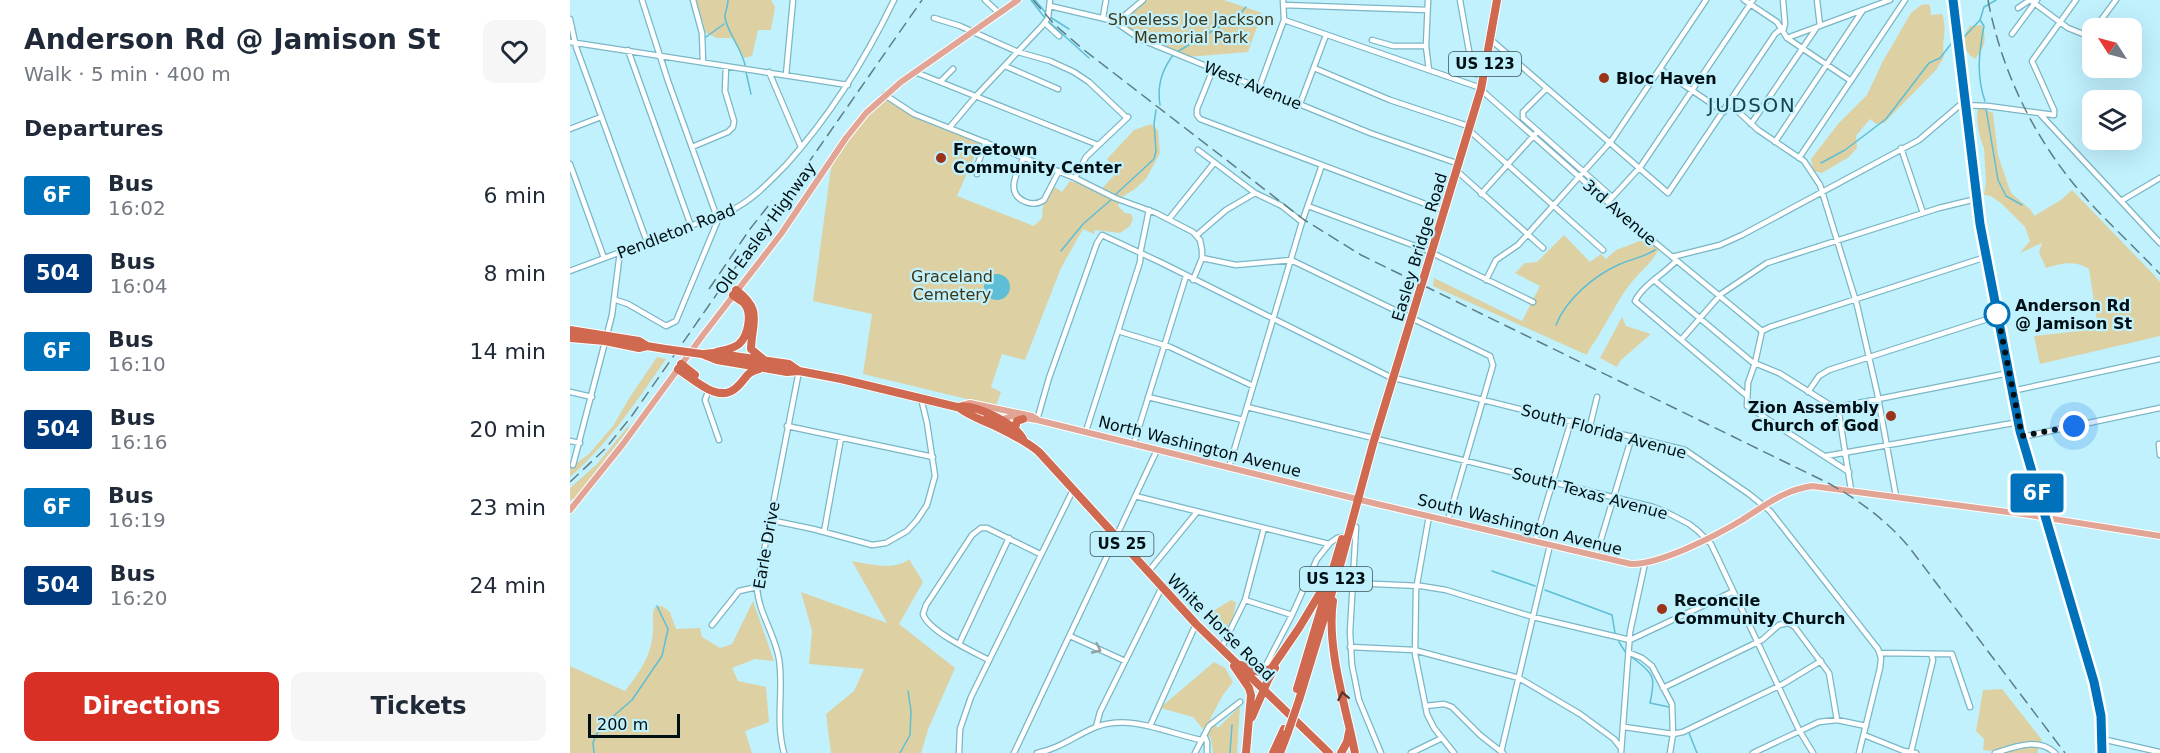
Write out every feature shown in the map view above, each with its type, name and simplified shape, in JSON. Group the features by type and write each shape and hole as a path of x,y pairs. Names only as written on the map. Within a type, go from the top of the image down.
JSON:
{"highway":[{"name":"Easley Bridge Road","path":"1345,536 1482,90 1497,0"},
{"path":"715,356 733,348 741,342 746,333 748,311 734,293"},
{"path":"680,367 719,394 739,386 748,372 767,365 751,349 754,310 746,298 734,293"},
{"name":"White Horse Road","path":"570,330 606,338"},
{"name":"White Horse Road","path":"570,338 639,341 647,346 767,365 789,364 798,371 960,406 993,420 1000,420 1015,428 1196,624 1329,753"},
{"path":"710,388 730,389 738,380 738,370 715,356"},
{"name":"White Horse Road","path":"960,406 967,415 1023,439"},
{"path":"1015,428 1017,421 1023,419"},
{"name":"US 123","path":"1280,753 1341,560 1345,536"},
{"name":"US 123","path":"1297,698 1334,564 1345,536"},
{"path":"1341,560 1331,627 1355,753"},
{"path":"1236,663 1259,672 1268,671 1274,666 1322,590 1334,564"},
{"path":"1250,724 1264,690 1297,631"},
{"path":"1224,652 1249,688 1250,724 1246,753"},
{"path":"1341,753 1348,738 1348,723"},
{"name":"US 123","path":"1274,753 1286,731"}],"main road":[{"name":"Old Easley Highway","path":"570,510 623,444 796,212 855,126 885,95 1018,0"},
{"path":"1953,0 1976,199 1997,316 2022,436 2094,682 2099,705 2102,753"},
{"name":"North Washington Avenue","path":"960,406 970,403 1032,416 1037,420"},
{"name":"North Washington Avenue","path":"1000,420 1012,416 1037,420 1357,499"},
{"name":"South Washington Avenue","path":"1357,499 1626,563 1645,564 1661,559 1740,521 1783,494 1803,487 1821,486 2045,517 2160,536"}],"street":[{"path":"615,300 632,306 659,324 671,325 676,321 718,220 642,0"},
{"path":"693,0 704,41 703,62"},
{"path":"786,75 793,0"},
{"name":"Pendleton Road","path":"570,271 717,216 752,199 801,147 848,85 894,0"},
{"path":"985,0 999,13"},
{"path":"950,127 1046,20 1050,0"},
{"path":"1103,17 1106,0"},
{"path":"1117,22 1143,0"},
{"path":"1428,0 1426,46 1429,70"},
{"path":"1460,0 1472,68 1476,74 1484,76"},
{"path":"1486,280 1496,260 1511,251 1609,143 1706,0"},
{"path":"1744,0 1751,2 1776,22 1787,38 1851,81"},
{"path":"1490,39 1668,194 1729,103 1782,30 1785,24 1783,0"},
{"path":"1751,124 1819,26 1817,0"},
{"path":"1869,0 1870,8"},
{"path":"1787,38 1890,0"},
{"path":"1799,158 1905,0"},
{"path":"1746,395 1635,301 1649,283 1665,273 1674,259 1728,242 1919,140 1960,105 1988,106 2052,116 2054,112 2032,61 2076,0"},
{"path":"2103,18 2116,0"},
{"path":"2034,1 2060,22 2082,33"},
{"path":"2018,8 2034,1"},
{"path":"2012,34 2034,1"},
{"path":"1259,88 1284,21 1284,2 1427,10"},
{"path":"1610,200 1638,169 1751,2"},
{"name":"West Avenue","path":"1050,6 1117,22 1126,31 1140,39 1458,168"},
{"path":"1775,142 1863,10"},
{"path":"934,18 940,18 1018,52 1050,61 1074,72 1089,82 1128,117 1083,161 1075,178"},
{"path":"570,19 572,42 647,242"},
{"path":"1046,20 1059,36"},
{"path":"1284,21 1482,90"},
{"path":"1300,104 1326,35"},
{"path":"1372,40 1393,45 1426,46"},
{"path":"572,42 848,85"},
{"path":"627,50 691,226"},
{"path":"692,147 728,132 733,127 734,121 725,91 726,66"},
{"path":"1005,66 1058,89"},
{"path":"1314,68 1390,100 1470,129 1603,250"},
{"path":"940,82 952,69"},
{"path":"1213,69 1197,109 1199,118 1444,212"},
{"path":"1660,69 1724,112"},
{"path":"770,72 801,147"},
{"path":"915,72 1098,145"},
{"name":"3rd Avenue","path":"1546,89 1522,115 1674,259 1762,332"},
{"name":"3rd Avenue","path":"1482,90 1579,176 1610,200"},
{"path":"885,95 914,114 1059,171 1113,198 1169,219 1197,235 1202,246 1202,258 1193,280"},
{"path":"1729,103 1751,124 1799,158 1811,170 1821,191 1855,300 1878,398 1896,496"},
{"path":"2040,114 2160,243"},
{"path":"570,129 601,117"},
{"path":"1481,194 1538,131"},
{"path":"977,174 977,166 986,142"},
{"path":"1901,148 1923,213"},
{"path":"1198,150 1255,193 1282,206 1302,222"},
{"path":"1024,157 1014,182 1014,189 1018,198 1026,202 1035,204 1044,200 1059,171"},
{"path":"1169,219 1214,163"},
{"path":"570,164 604,258"},
{"path":"1229,467 1302,222 1322,165"},
{"path":"1458,168 1481,194 1543,248"},
{"path":"2121,201 2160,178"},
{"path":"1197,235 1226,210 1255,193"},
{"path":"1681,340 1719,297 1767,263 1923,213 1976,199"},
{"path":"1308,206 1431,253 1533,302"},
{"path":"1086,431 1136,276 1149,210"},
{"name":"South Florida Avenue","path":"1037,420 1049,378 1096,243 1102,236 1141,253 1393,378 1632,436 1692,453 1764,505 1880,653"},
{"path":"573,465 615,300 620,252"},
{"path":"1849,471 1751,411 1746,405 1751,372 1762,332 1770,327 1986,257"},
{"path":"1202,258 1236,264 1291,260 1490,356 1493,365 1448,520"},
{"path":"1134,443 1186,276"},
{"path":"1654,280 1748,359 1779,373 1825,403 1838,407 2009,373"},
{"path":"1808,392 1824,372 1997,316"},
{"path":"1118,331 1164,345 1253,386"},
{"path":"2012,391 2160,359"},
{"name":"Earle Drive","path":"784,753 779,718 779,660 768,623 758,600 757,587 798,371"},
{"path":"710,388 705,400 719,440"},
{"path":"570,392 592,397"},
{"path":"1148,397 1242,420"},
{"path":"1590,426 1597,397"},
{"path":"770,520 872,545 886,543 902,535 917,520 929,500 935,476 921,398"},
{"name":"South Texas Avenue","path":"1246,407 1614,497 1666,512 1698,531 1716,553 1732,592 1812,753"},
{"path":"1838,407 1851,490"},
{"path":"2022,436 2160,408"},
{"path":"1535,541 1571,421"},
{"path":"1826,456 2019,422"},
{"path":"787,426 933,457"},
{"path":"1596,556 1632,436"},
{"path":"824,532 841,438"},
{"path":"570,441 580,443"},
{"path":"2158,444 2160,455"},
{"path":"1014,753 1156,450"},
{"path":"959,753 959,735 964,716 1072,490"},
{"path":"1135,496 1329,544"},
{"path":"1148,573 1197,512"},
{"path":"1429,516 1416,586 1414,650 1425,706 1432,724 1454,753"},
{"path":"989,660 959,644 926,621 923,613 926,605 977,530 985,527 1040,554"},
{"path":"1356,527 1350,647 1359,700 1381,753"},
{"path":"1224,652 1245,600 1264,528"},
{"path":"1266,665 1317,559 1336,538 1345,536"},
{"path":"959,644 1009,538"},
{"path":"1425,706 1452,707 1502,752 1550,545"},
{"path":"1621,750 1630,640 1645,564"},
{"path":"1352,583 1416,586 1454,592 1533,617 1630,640 1732,592"},
{"path":"712,625 739,591 757,587"},
{"path":"1096,727 1100,712 1162,587"},
{"path":"1245,600 1292,615"},
{"path":"1663,687 1762,640 1781,624 1788,623 1794,626 1821,660 1831,678 1837,720"},
{"path":"1150,726 1196,624"},
{"path":"1070,636 1125,661"},
{"path":"1350,647 1414,650 1519,678 1581,714 1614,739 1621,750"},
{"path":"1630,653 1650,664 1673,710 1670,753"},
{"path":"1859,753 1880,668 1880,653 1952,654 1970,707"},
{"path":"1911,752 1933,660 1931,654"},
{"path":"1623,727 1672,734 1689,729 1778,686 1821,660"},
{"path":"1195,753 1202,737 1214,720 1240,702"},
{"path":"1753,753 1819,722 1837,720 1866,726"},
{"path":"1037,753 1060,745 1096,727 1122,723 1150,726 1202,737 1207,740 1207,753"},
{"path":"1864,735 1916,753"},
{"path":"1411,753 1442,738"},
{"path":"2102,739 2159,752"},
{"path":"1995,753 2015,746 2031,744 2046,746 2055,753"},
{"path":"1060,745 1064,753"},
{"path":"1890,753 1892,746"}],"green space":[{"path":"696,0 771,0 775,7 771,30 758,30 752,56 744,58 732,38 717,38 706,33"},
{"name":"Shoeless Joe Jackson Memorial Park","path":"1147,0 1224,0 1262,13 1248,52 1187,57 1141,39 1121,23"},
{"path":"1926,4 1930,5 1931,15 1942,14 1944,19 1944,57 1936,70 1884,123 1876,124 1870,119 1856,136 1857,148 1849,157 1822,173 1813,171 1811,159 1838,124 1867,95 1883,61 1911,13"},
{"path":"1982,25 1984,43 1975,59 1968,52 1964,39 1970,26"},
{"name":"Graceland Cemetery","path":"887,99 908,114 981,142 957,196 1034,226 1042,218 1043,205 1055,187 1062,192 1070,181 1087,186 1098,193 1118,171 1107,159 1134,130 1151,124 1158,130 1160,153 1146,179 1122,197 1118,206 1125,213 1131,214 1133,219 1130,226 1120,233 1095,230 1094,234 1083,229 1061,268 1025,360 1002,354 991,387 1001,392 996,406 863,374 872,314 813,301 831,168 847,140 863,120"},
{"path":"1979,107 1993,113 1998,155 2011,193 2031,210 2034,216 2061,200 2072,190 2160,282 2160,336 2040,364 2034,336 2098,329 2089,269 2068,263 2046,268 2039,253 2042,243 2020,253 2030,241 2025,227 2002,204 1991,196 1984,195 1986,182 1984,148 1977,121"},
{"path":"1564,235 1590,262 1601,254 1606,259 1616,250 1645,239 1660,246 1651,261 1623,295 1587,355 1433,286 1434,278 1522,321 1540,286 1515,273 1525,263 1537,262"},
{"path":"1622,317 1626,326 1651,334 1621,360 1617,367 1600,358"},
{"path":"657,357 666,359 633,406 598,450 570,477 570,468 589,454 613,426"},
{"path":"630,424 628,430 574,499 570,500 570,488 597,464"},
{"path":"909,559 923,582 899,624 955,668 929,727 921,753 831,753 826,714 854,691 864,669 809,664 812,631 801,592 887,623 852,561 889,566"},
{"path":"1231,600 1236,602 1233,619 1228,626 1221,621 1218,623 1212,614 1213,611"},
{"path":"753,601 774,661 755,659 732,668 738,681 766,687 769,722 745,731 752,753 570,753 570,666 625,691 648,655 655,607 662,606 670,612 676,629 700,628 702,637 720,648 732,644"},
{"path":"1214,662 1225,668 1233,682 1210,719 1218,728 1240,706 1237,753 1213,753 1211,739 1193,717 1160,708"},
{"path":"2002,689 2042,740 2037,753 2002,753 2000,749 1983,750 1984,739 1976,731 1983,690"}],"water":[{"path":"997,274 1006,278 1010,287 1006,296 997,300 988,296 984,287 988,278"}],"waterway":[{"path":"728,0 725,20 745,65"},
{"path":"1031,0 1045,18"},
{"path":"1035,0 1046,13"},
{"path":"1964,37 1980,20 1984,7 1996,0"},
{"path":"1177,52 1239,15 1246,7"},
{"path":"1050,17 1069,29"},
{"path":"1980,20 1984,26 1979,73 1985,101"},
{"path":"1048,21 1089,58"},
{"path":"706,37 724,24"},
{"path":"1821,163 1845,150 1886,119 1929,63 1940,58 1951,44"},
{"path":"1160,105 1161,78 1174,54"},
{"path":"746,72 751,94"},
{"path":"1986,109 1998,180 2006,196 2022,205"},
{"path":"1115,195 1154,159 1156,110"},
{"path":"1061,251 1083,224 1112,199"},
{"path":"1556,325 1574,297 1591,281 1620,264 1655,250"},
{"path":"1492,571 1535,586"},
{"path":"1545,590 1612,615 1615,633"},
{"path":"594,753 593,743 602,726 632,700 662,656 668,629 657,606"},
{"path":"1619,642 1626,653"},
{"path":"1633,658 1652,676 1653,687 1650,703 1669,707"},
{"path":"900,753 910,735 911,711 908,691"},
{"path":"1230,753 1232,725"},
{"path":"1689,733 1697,753"}],"railway":[{"path":"570,482 605,449 631,417 922,0"},
{"path":"1033,0 1055,25 1084,50 1303,219 1361,255 1828,483 1861,504 1881,519 1909,547 2065,753"},
{"path":"1988,0 2010,76 2032,123 2046,146 2077,188 2160,274"},
{"path":"709,289 772,201"}],"bus line":[{"name":"6F","path":"1953,0 1976,199 2012,391 2032,474 2097,694 2101,716 2102,753"}],"place":[{"name":"Bloc Haven","path":"1604,78"},
{"name":"Freetown Community Center","path":"941,158"},
{"name":"Anderson Rd @ Jamison St","path":"1997,314"},
{"name":"Zion Assembly Church of God","path":"1891,416"},
{"name":"Reconcile Community Church","path":"1662,609"}],"district":[{"name":"JUDSON","path":"1752,105"}],"route":[{"path":"1997,314 1997,312 2022,436 2074,426"}]}
